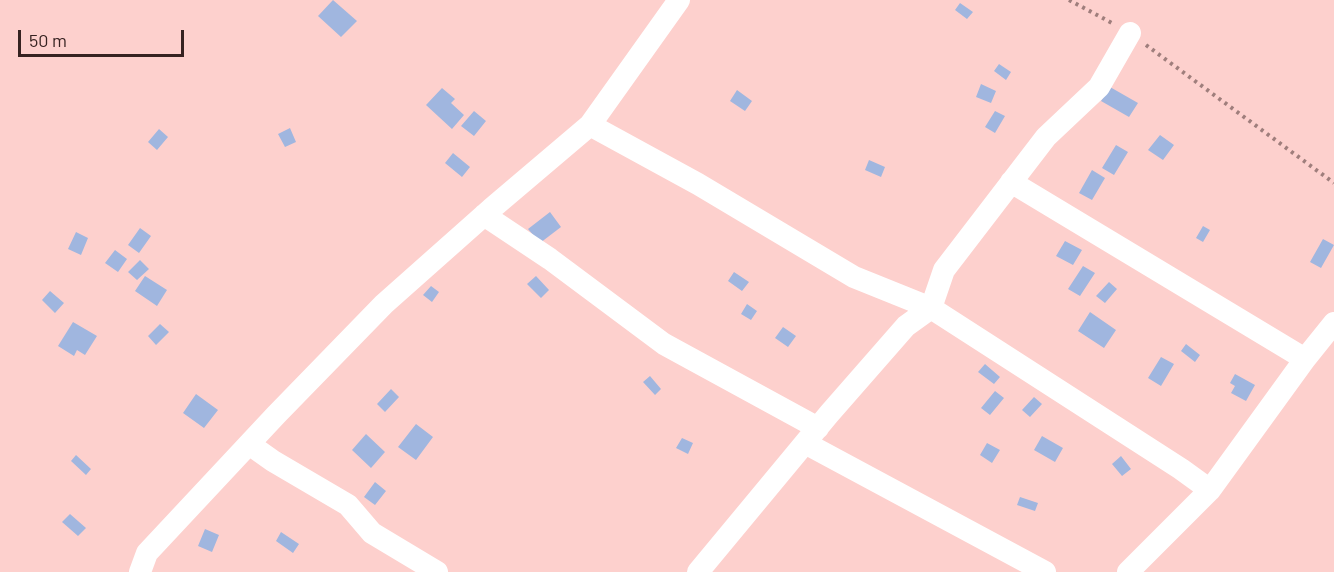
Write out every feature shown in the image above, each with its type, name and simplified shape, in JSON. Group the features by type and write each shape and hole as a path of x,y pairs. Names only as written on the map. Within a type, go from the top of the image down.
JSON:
{"street":[{"path":"140,572 147,553 384,304 590,124 679,0"},
{"path":"698,572 906,326 931,308 944,270 1046,138 1099,87 1130,33"},
{"path":"590,124 698,184 854,277 931,308 1210,490"},
{"path":"1011,182 1305,358"},
{"path":"484,215 550,259 664,344 812,436 1045,572"},
{"path":"1128,572 1210,490 1305,358 1334,323"},
{"path":"249,444 273,461 348,505 372,533 437,572"}],"path":[{"path":"1069,0 1130,33 1334,183"}],"building":[{"path":"333,0 357,21 341,37 318,16"},
{"path":"960,3 973,12 967,19 955,10"},
{"path":"999,64 1011,72 1006,80 994,71"},
{"path":"981,84 996,91 991,103 976,97"},
{"path":"1110,87 1138,103 1129,117 1101,101"},
{"path":"442,88 455,99 451,103 464,115 452,129 426,105"},
{"path":"737,90 752,101 745,111 730,101"},
{"path":"474,111 486,121 474,136 461,126"},
{"path":"995,111 1005,116 995,133 985,127"},
{"path":"290,128 296,142 285,147 278,134"},
{"path":"159,129 168,137 157,150 148,142"},
{"path":"1160,135 1174,145 1163,160 1148,150"},
{"path":"1116,145 1128,152 1114,175 1102,168"},
{"path":"453,153 470,167 462,177 445,163"},
{"path":"869,160 885,167 881,177 865,170"},
{"path":"1092,170 1105,178 1092,200 1079,193"},
{"path":"550,212 561,227 540,243 528,229"},
{"path":"1203,226 1210,230 1203,242 1196,238"},
{"path":"140,228 151,236 139,253 128,245"},
{"path":"76,232 88,238 81,255 68,249"},
{"path":"1323,239 1334,245 1321,268 1310,262"},
{"path":"1065,241 1082,250 1073,265 1056,256"},
{"path":"115,250 127,259 118,272 105,263"},
{"path":"140,260 149,269 137,280 128,272"},
{"path":"1083,266 1095,273 1080,296 1068,289"},
{"path":"734,272 749,282 742,291 728,281"},
{"path":"145,276 167,290 157,306 135,291"},
{"path":"536,276 549,290 541,298 527,284"},
{"path":"1109,282 1117,289 1105,303 1096,296"},
{"path":"431,286 439,292 432,302 423,295"},
{"path":"50,291 64,303 55,313 42,300"},
{"path":"747,304 757,311 751,320 741,314"},
{"path":"1090,312 1116,330 1104,348 1078,331"},
{"path":"73,322 97,336 85,355 77,350 74,356 58,346"},
{"path":"160,324 169,332 156,345 148,336"},
{"path":"783,327 796,336 788,347 775,338"},
{"path":"1186,344 1200,355 1195,362 1181,351"},
{"path":"1161,357 1174,364 1161,386 1148,378"},
{"path":"985,364 1000,377 994,384 978,372"},
{"path":"1235,374 1255,385 1246,401 1231,393 1235,386 1230,383"},
{"path":"650,376 661,389 655,395 643,382"},
{"path":"391,389 399,397 385,412 377,404"},
{"path":"995,391 1004,398 990,415 981,408"},
{"path":"196,394 218,410 204,428 183,413"},
{"path":"1034,397 1042,404 1030,417 1022,410"},
{"path":"416,424 433,437 416,460 398,447"},
{"path":"366,434 385,452 371,468 352,450"},
{"path":"1042,436 1063,448 1055,462 1034,450"},
{"path":"682,438 693,443 688,454 676,448"},
{"path":"987,443 1000,450 992,463 980,455"},
{"path":"76,455 91,469 86,475 71,461"},
{"path":"1121,456 1131,469 1122,476 1112,464"},
{"path":"375,482 386,491 375,505 364,497"},
{"path":"1020,497 1038,503 1035,511 1017,505"},
{"path":"70,514 86,528 78,536 62,522"},
{"path":"205,529 219,535 212,552 198,546"},
{"path":"281,532 299,544 293,553 276,541"}]}
